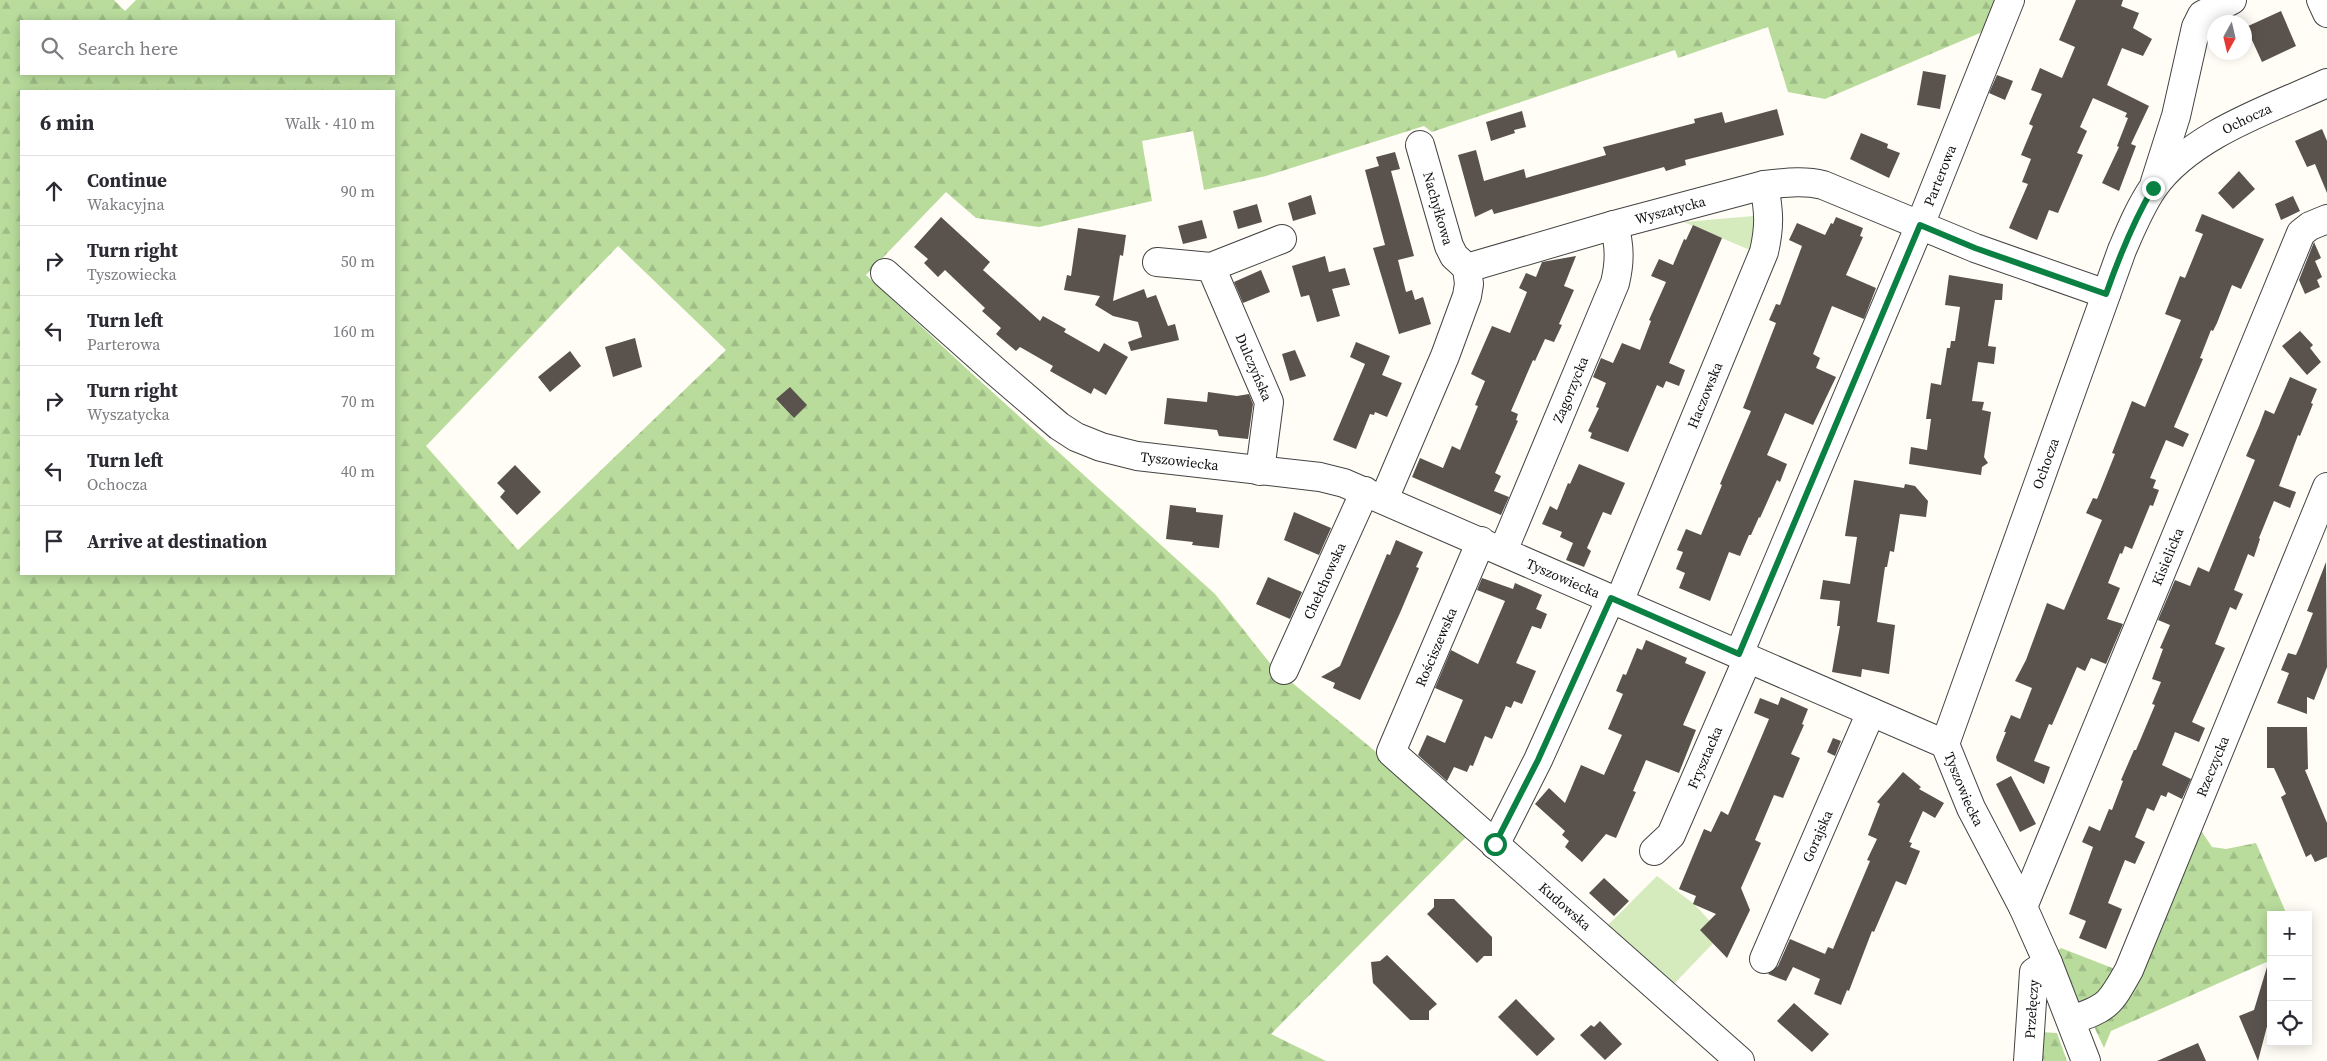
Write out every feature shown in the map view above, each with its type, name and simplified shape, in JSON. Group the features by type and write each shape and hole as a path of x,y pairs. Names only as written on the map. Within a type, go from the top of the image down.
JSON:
{"street":[{"name":"Parterowa","path":"1744,656 2010,0"},
{"name":"Ochocza","path":"2153,188 2176,116 2196,27 2202,15 2232,0"},
{"path":"2321,0 2327,13"},
{"name":"Ochocza","path":"1945,744 2122,250 2139,212 2153,188 2172,167 2205,141 2231,126 2327,83"},
{"name":"Nachyłkowa","path":"1420,145 1449,246 1454,256 1467,268"},
{"name":"Wyszatycka","path":"1467,268 1614,225 1764,185 1802,182 1823,185 1975,248 2106,294"},
{"name":"Haczowska","path":"1495,844 1538,760 1615,600 1764,252 1769,231 1770,213 1764,185"},
{"name":"Kisielicka","path":"2023,908 2301,233 2310,226 2327,218"},
{"name":"Zagorzycka","path":"1492,546 1615,283 1620,265 1620,250 1614,225"},
{"path":"1157,262 1211,267 1282,239"},
{"name":"Dulczyńska","path":"1211,267 1269,402 1260,471"},
{"path":"1375,495 1441,365 1467,296 1469,284 1467,268"},
{"name":"Tyszowiecka","path":"885,273 1059,426 1076,436 1101,447 1137,456 1320,477 1375,495 1945,744 1971,808 2023,908 2048,963 2086,1061"},
{"name":"Rzeczycka","path":"2071,1020 2104,1008 2114,998 2129,970 2327,487"},
{"name":"Chełchowska","path":"1284,670 1375,495"},
{"name":"Rościszewska","path":"1391,752 1492,546"},
{"name":"Frysztacka","path":"1654,851 1671,835 1744,656"},
{"name":"Gorajska","path":"1764,959 1871,712"},
{"name":"Kudowska","path":"1391,752 1740,1061"},
{"name":"Przełęczy","path":"2028,1061 2034,972 2048,963"}],"green space":[{"path":"0,0 114,0 125,11 136,0 1999,0 1987,30 1825,99 1788,92 1768,27 1678,58 1675,50 1432,132 1424,126 1266,176 1204,190 1193,131 1142,141 1152,201 1039,227 976,218 946,192 866,275 1215,594 1273,667 1472,831 1271,1034 1326,1061 0,1061","holes":["618,246 726,350 518,550 426,446"]},
{"path":"1765,215 1757,253 1684,222"},
{"path":"2193,830 2202,832 2212,847 2226,849 2256,843 2285,911 2267,911 2267,962 2111,1031 2104,1048 2091,1020"},
{"path":"1657,876 1694,904 1722,934 1670,988 1604,929"},
{"path":"2061,948 2120,971 2110,993 2077,1006 2054,953"},
{"path":"2040,1032 2057,1033 2067,1061 2037,1061"}],"building":[{"path":"2076,0 2123,0 2121,6 2139,13 2133,28 2152,39 2143,56 2122,48 2107,85 2149,106 2131,144 2136,146 2119,191 2102,183 2119,147 2117,146 2128,118 2125,117 2127,113 2093,98 2080,127 2087,131 2077,153 2083,155 2058,213 2049,210 2037,240 2009,228 2028,184 2022,182 2031,159 2021,155 2033,126 2029,124 2042,94 2031,90 2040,68 2062,78 2075,47 2059,40"},
{"path":"2281,11 2296,46 2262,62 2252,40 2252,24"},
{"path":"1923,71 1946,75 1940,109 1917,105"},
{"path":"1997,75 2013,81 2005,100 1989,93"},
{"path":"1777,109 1784,135 1685,160 1686,165 1666,171 1664,167 1494,214 1492,209 1475,217 1458,155 1476,150 1484,181 1524,169 1526,178 1606,155 1603,147 1695,123 1694,119 1722,112 1725,123"},
{"path":"1522,111 1526,127 1514,130 1515,133 1491,141 1486,122"},
{"path":"2322,129 2327,141 2327,193 2315,164 2307,167 2295,141"},
{"path":"1861,133 1888,144 1887,148 1900,153 1889,178 1850,159"},
{"path":"1395,152 1400,169 1391,171 1414,256 1398,260 1406,292 1412,290 1415,300 1423,297 1431,324 1399,334 1373,248 1385,245 1365,170 1379,166 1376,157"},
{"path":"2239,171 2255,189 2233,209 2218,193"},
{"path":"1311,195 1316,214 1293,221 1288,203"},
{"path":"2293,196 2300,211 2281,220 2275,204"},
{"path":"1257,204 1262,222 1238,229 1233,211"},
{"path":"2202,214 2264,239 2241,289 2232,285 2217,323 2213,331 2211,330 2200,358 2203,359 2174,427 2189,434 2183,447 2166,440 2150,478 2156,480 2153,488 2159,490 2153,506 2150,505 2132,549 2125,546 2122,554 2120,553 2108,583 2120,588 2107,619 2123,624 2106,664 2091,658 2085,671 2077,667 2052,725 2049,724 2034,761 2050,767 2044,784 1997,761 1996,757 2011,715 2020,719 2032,688 2015,681 2026,660 2047,603 2064,610 2102,520 2086,513 2093,498 2097,499 2115,454 2112,453 2132,401 2145,407 2181,320 2165,314 2180,276 2185,278 2203,234 2195,231"},
{"path":"941,217 990,262 983,270 1040,321 1043,316 1066,329 1064,332 1099,352 1104,343 1128,357 1106,395 1094,388 1091,394 1050,371 1053,366 1020,347 1016,351 996,334 1001,328 982,311 985,308 945,270 938,277 924,263 928,259 914,247"},
{"path":"1836,217 1863,228 1860,236 1863,237 1846,275 1876,288 1864,319 1832,306 1813,354 1820,358 1816,368 1836,377 1813,425 1785,413 1767,455 1787,464 1780,482 1777,480 1740,556 1729,552 1710,601 1679,588 1685,573 1676,569 1683,552 1677,550 1686,529 1701,535 1751,411 1743,408 1776,323 1769,320 1776,304 1780,305 1802,246 1789,240 1797,223 1825,235"},
{"path":"1202,220 1207,238 1183,244 1178,226"},
{"path":"1693,225 1722,238 1669,363 1685,370 1679,386 1666,381 1663,388 1657,385 1628,452 1590,438 1592,433 1588,431 1599,408 1596,407 1606,383 1593,377 1601,358 1613,363 1622,343 1640,350 1651,321 1649,320 1666,282 1651,276 1659,259 1673,265 1684,239 1686,240"},
{"path":"1078,228 1126,235 1123,256 1120,255 1113,301 1144,289 1147,298 1156,295 1168,326 1175,324 1179,340 1131,351 1128,342 1142,337 1138,322 1113,316 1095,305 1100,296 1064,290 1067,275 1071,276"},
{"path":"2314,242 2321,258 2315,261 2322,277 2317,280 2320,287 2305,294 2299,280"},
{"path":"1325,256 1329,272 1345,268 1350,285 1332,289 1340,316 1317,322 1309,295 1301,297 1292,266"},
{"path":"1576,256 1564,286 1574,290 1559,324 1562,325 1554,342 1545,339 1535,361 1533,360 1511,411 1518,414 1516,420 1518,421 1495,473 1501,476 1494,491 1509,497 1501,515 1412,477 1420,458 1443,468 1452,446 1460,450 1478,406 1475,405 1485,381 1471,374 1492,326 1510,333 1527,292 1519,288 1526,273 1536,277 1542,262"},
{"path":"1261,270 1270,292 1243,303 1234,282"},
{"path":"1949,275 2003,284 2002,300 1995,300 1988,346 1996,347 1994,364 1978,362 1972,401 1984,402 1982,410 1991,412 1984,457 1988,463 1982,467 1981,475 1909,464 1911,447 1927,450 1931,419 1926,419 1931,383 1941,385 1947,348 1950,348 1951,341 1955,341 1960,307 1945,305"},
{"path":"2300,331 2313,345 2310,348 2321,362 2307,375 2282,346"},
{"path":"635,338 642,367 613,377 605,347"},
{"path":"1356,342 1390,356 1382,375 1402,383 1387,417 1375,412 1374,415 1370,414 1356,449 1333,440 1365,364 1350,357"},
{"path":"1295,350 1306,376 1290,381 1282,354"},
{"path":"570,351 581,366 550,392 538,377"},
{"path":"2290,377 2317,389 2311,403 2313,404 2300,436 2298,435 2279,486 2296,492 2290,508 2274,501 2259,538 2254,557 2248,554 2234,590 2243,594 2236,610 2230,607 2215,644 2225,648 2192,722 2205,728 2199,742 2175,732 2162,765 2191,779 2182,799 2168,792 2166,797 2161,795 2154,811 2147,808 2135,837 2145,842 2135,864 2125,860 2108,903 2122,909 2106,949 2079,938 2086,921 2069,914 2093,847 2082,842 2089,826 2100,831 2109,809 2112,810 2123,781 2121,780 2155,705 2152,704 2161,682 2152,679 2163,649 2160,648 2170,625 2158,620 2175,580 2190,586 2198,567 2209,572 2255,460 2246,456 2265,410 2274,414"},
{"path":"790,387 807,405 794,418 776,399"},
{"path":"1208,392 1237,396 1249,394 1253,404 1248,439 1219,436 1217,430 1164,424 1167,398 1207,402"},
{"path":"1579,464 1625,483 1611,515 1603,512 1587,548 1591,551 1584,567 1566,560 1573,543 1560,537 1562,532 1542,524 1550,506 1557,510 1568,483 1570,484"},
{"path":"515,465 541,492 517,515 500,497 505,491 497,483"},
{"path":"1854,480 1904,488 1905,484 1915,486 1928,501 1926,517 1900,514 1894,552 1890,551 1887,567 1885,567 1877,622 1895,625 1889,674 1862,669 1861,677 1832,672 1840,626 1837,626 1840,601 1820,599 1823,580 1850,584 1857,537 1845,536"},
{"path":"1170,505 1196,508 1196,512 1223,515 1219,548 1192,545 1193,542 1166,539"},
{"path":"1294,512 1331,528 1319,555 1284,540"},
{"path":"1396,540 1423,552 1416,567 1419,568 1400,613 1360,700 1333,688 1335,683 1321,677 1340,666 1387,554 1390,555"},
{"path":"2326,562 2327,667 2314,700 2307,697 2307,714 2277,703 2289,673 2281,670 2288,653 2296,655 2300,646 2313,613 2307,611"},
{"path":"1268,577 1302,592 1290,619 1256,604"},
{"path":"1482,578 1513,589 1515,583 1542,595 1536,609 1547,614 1541,629 1532,626 1516,663 1536,671 1522,704 1514,701 1511,708 1506,706 1492,739 1485,736 1473,766 1470,765 1467,772 1454,767 1447,781 1418,755 1427,735 1445,743 1463,700 1435,688 1451,650 1478,664 1505,601 1477,590"},
{"path":"1646,640 1687,658 1685,663 1706,672 1683,725 1696,730 1679,773 1646,760 1633,791 1636,792 1616,838 1606,834 1582,862 1565,847 1569,841 1562,835 1565,831 1535,804 1549,788 1565,803 1581,765 1604,775 1622,735 1608,729 1623,694 1616,691 1623,674 1626,675 1637,648 1642,650"},
{"path":"1781,697 1808,709 1802,724 1804,725 1791,754 1800,758 1783,798 1774,795 1755,840 1761,843 1741,888 1750,910 1727,958 1700,930 1716,914 1693,904 1696,896 1679,889 1704,829 1711,832 1721,811 1728,815 1753,757 1769,719 1754,713 1760,698 1778,705"},
{"path":"2267,727 2307,727 2308,769 2305,770 2327,823 2327,857 2315,862 2311,854 2306,857 2281,797 2286,794 2274,768 2267,768"},
{"path":"1833,738 1841,741 1835,756 1827,752"},
{"path":"1903,772 1921,787 1919,789 1944,803 1935,818 1923,811 1909,842 1912,843 1910,847 1920,851 1906,885 1896,881 1874,932 1872,931 1849,991 1847,990 1841,1005 1814,994 1820,979 1793,967 1786,981 1768,974 1778,966 1790,939 1825,954 1828,947 1833,949 1870,861 1867,860 1877,839 1868,835 1880,804 1877,802"},
{"path":"2011,776 2036,824 2020,832 1996,784"},
{"path":"1604,878 1629,901 1614,916 1589,893"},
{"path":"1434,899 1454,899 1492,937 1492,956 1484,956 1477,963 1427,914 1434,907"},
{"path":"1387,955 1437,1004 1429,1011 1429,1020 1410,1020 1373,983 1371,962 1380,961"},
{"path":"2267,967 2267,1026 2258,1061 2239,1016 2254,1010"},
{"path":"1516,999 1555,1039 1537,1056 1498,1017"},
{"path":"1794,1003 1829,1034 1812,1052 1777,1021"},
{"path":"1600,1021 1622,1044 1605,1060 1580,1035 1591,1025 1594,1027"},
{"path":"2198,1043 2206,1061 2157,1061"}],"route":[{"path":"1495,844 1538,760 1611,598 1739,654 1920,225 1975,248 2106,294 2122,250 2139,212 2153,188"}]}
